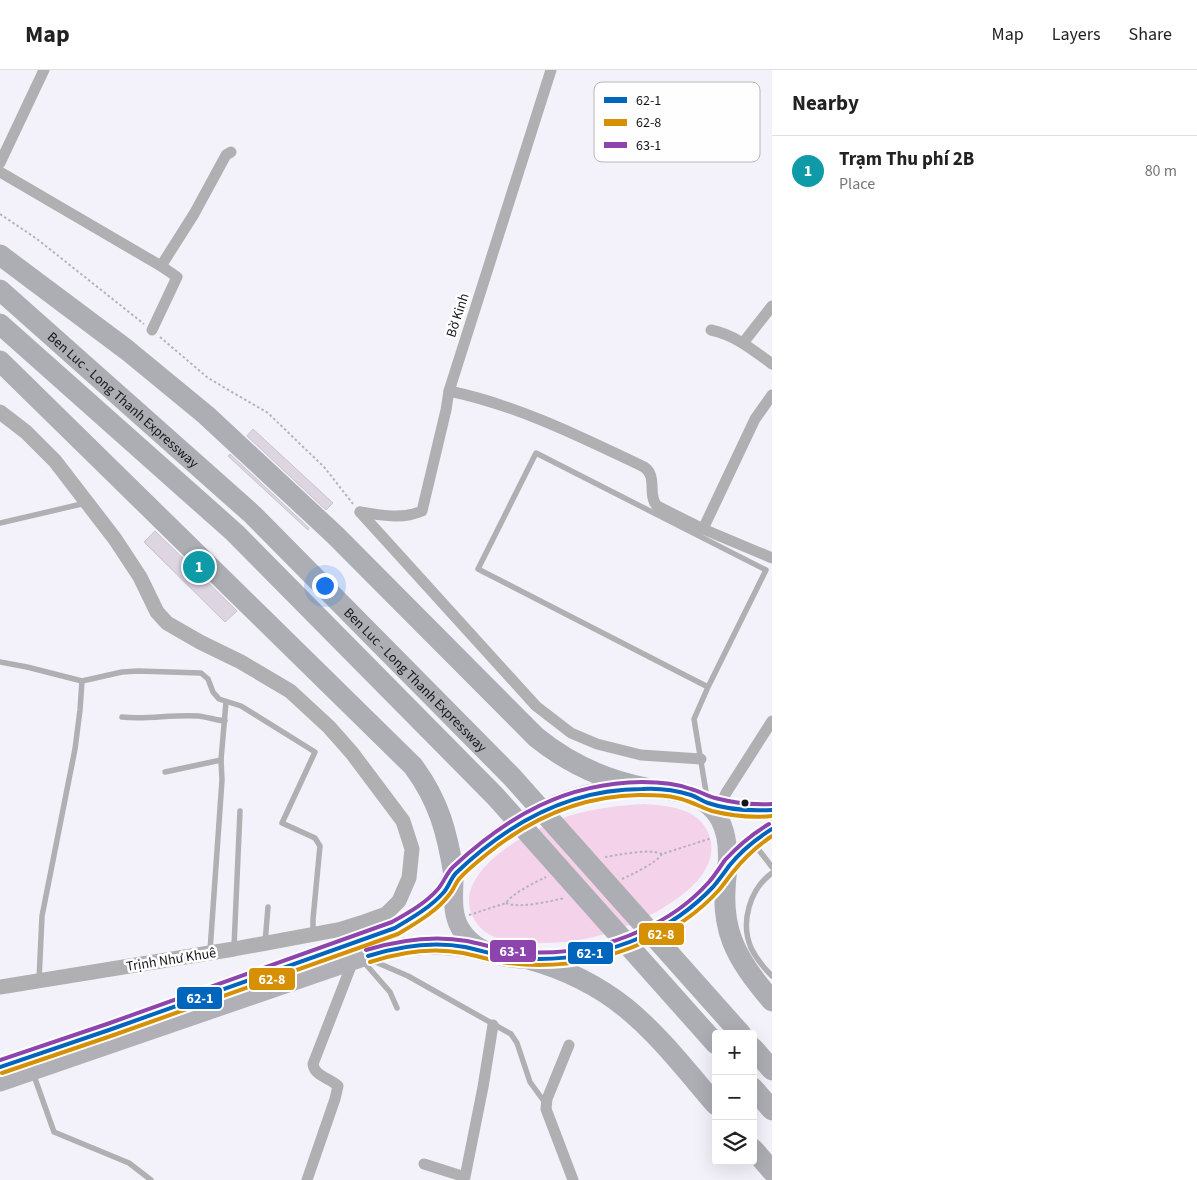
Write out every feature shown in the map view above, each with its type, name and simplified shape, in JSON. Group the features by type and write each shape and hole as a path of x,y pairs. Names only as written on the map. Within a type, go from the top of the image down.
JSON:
{"highway":[{"path":"0,255 128,350 206,415 349,549 536,738 588,771 612,780 646,788 665,790 746,810 772,810"},
{"name":"Ben Luc - Long Thanh Expressway","path":"0,290 253,515 512,778 737,1030"},
{"name":"Ben Luc - Long Thanh Expressway","path":"0,324 235,533 495,796 712,1040"},
{"path":"0,361 413,766 429,790 441,815 454,874 453,900 456,919 464,934 470,940 484,951 493,954"},
{"path":"0,1082 353,950 407,920 433,902 445,890 454,874 478,852 505,830 528,817 551,806 596,793 646,788"},
{"path":"708,802 711,809 718,816 726,833 728,852 724,889 725,909 730,936 749,973 772,1001"},
{"path":"0,1067 320,955 353,950 435,944 465,947 493,954 528,959 580,956 597,953 633,941 659,928 684,912 714,886 727,868 753,842 772,829"},
{"path":"528,959 579,977 629,1009 657,1036 712,1100"},
{"path":"757,1053 772,1070"},
{"path":"757,1093 772,1110"},
{"path":"757,1154 772,1171"}],"street":[{"path":"0,163 44,70"},
{"name":"Bờ Kinh","path":"360,512 397,517 422,510 446,410 448,391 551,70"},
{"path":"161,266 194,214 226,155 231,152"},
{"path":"0,172 177,276 152,330"},
{"path":"743,343 772,306"},
{"path":"711,330 721,332 743,343 772,364"},
{"path":"448,391 475,396 529,415 644,467 652,476 654,504 702,529 772,558"},
{"path":"702,529 756,418 772,395"},
{"name":"Trịnh Như Khuê","path":"0,412 26,432 55,461 125,554 140,577 157,612 166,623 290,690 346,746 404,821 412,848 409,878 399,901 353,950 313,934 234,949 0,987"},
{"path":"360,512 536,706 571,733 596,744 641,755 700,759"},
{"path":"708,802 726,793 772,720"},
{"path":"313,934 320,955"},
{"path":"307,1180 338,1086 313,1069 313,1064 353,950"},
{"path":"424,1164 465,1178 474,1139 493,1025"},
{"path":"569,1045 546,1104 548,1116 573,1180"}],"lane":[{"path":"708,687 478,569 536,453 766,570 694,719 708,802"},
{"path":"0,523 87,503"},
{"path":"0,662 82,681 122,672 201,673 208,679 216,696 226,702 241,706 315,752 282,823 315,838 320,846 312,920 313,934"},
{"path":"39,980 42,916 75,749 82,681"},
{"path":"209,953 226,702"},
{"path":"122,717 138,719 198,716 225,722"},
{"path":"165,772 222,760"},
{"path":"234,949 240,811"},
{"path":"753,842 772,867"},
{"path":"772,873 762,882 750,902 748,919 751,947 755,956 772,976"},
{"path":"265,943 268,906"},
{"path":"353,950 386,986 395,999 398,1008"},
{"path":"353,950 408,976 506,1031 515,1038 530,1082 546,1104"},
{"path":"32,1071 54,1132 129,1163 151,1180"}],"path":[{"path":"0,214 37,239 152,330 208,378 268,413 325,468 360,512"},
{"path":"662,854 726,833"},
{"path":"456,919 506,903"}],"shaded area":[{"path":"645,804 683,810 698,819 709,835 711,854 704,871 691,887 673,902 652,914 611,932 569,941 526,943 507,940 488,934 478,925 469,906 471,888 482,871 498,855 517,841 538,829 575,814 610,807"}],"building":[{"path":"253,429 333,503 326,510 247,436"},
{"path":"230,454 309,528 308,530 228,456"},
{"path":"155,531 237,611 225,622 144,542"}],"transit line":[{"name":"63-1","path":"0,1060 107,1024 392,922 428,899 442,884 453,867 495,832 539,806 563,796 614,784 654,782 679,785 729,801 750,804 772,804"},
{"name":"62-1","path":"0,1067 395,928 433,903 444,892 456,873 497,839 518,824 565,802 589,795 615,791 654,789 685,793 708,803 732,809 772,810"},
{"name":"62-8","path":"2,1073 398,934 438,907 465,872 504,841 558,811 618,796 657,795 681,799 712,811 727,814 750,817 772,816"},
{"name":"63-1","path":"366,950 403,941 442,938 467,941 506,950 529,952 562,952 611,942 651,926 678,909 702,889 735,850 769,824"},
{"name":"62-1","path":"368,956 404,947 440,944 526,959 577,956 610,949 642,937 680,915 713,887 744,850 772,829"},
{"name":"62-8","path":"370,962 404,953 440,950 502,962 543,965 595,959 629,949 675,926 703,906 746,857 772,836"}],"place":[{"name":"Trạm Thu phí 2B","path":"199,567"}]}
